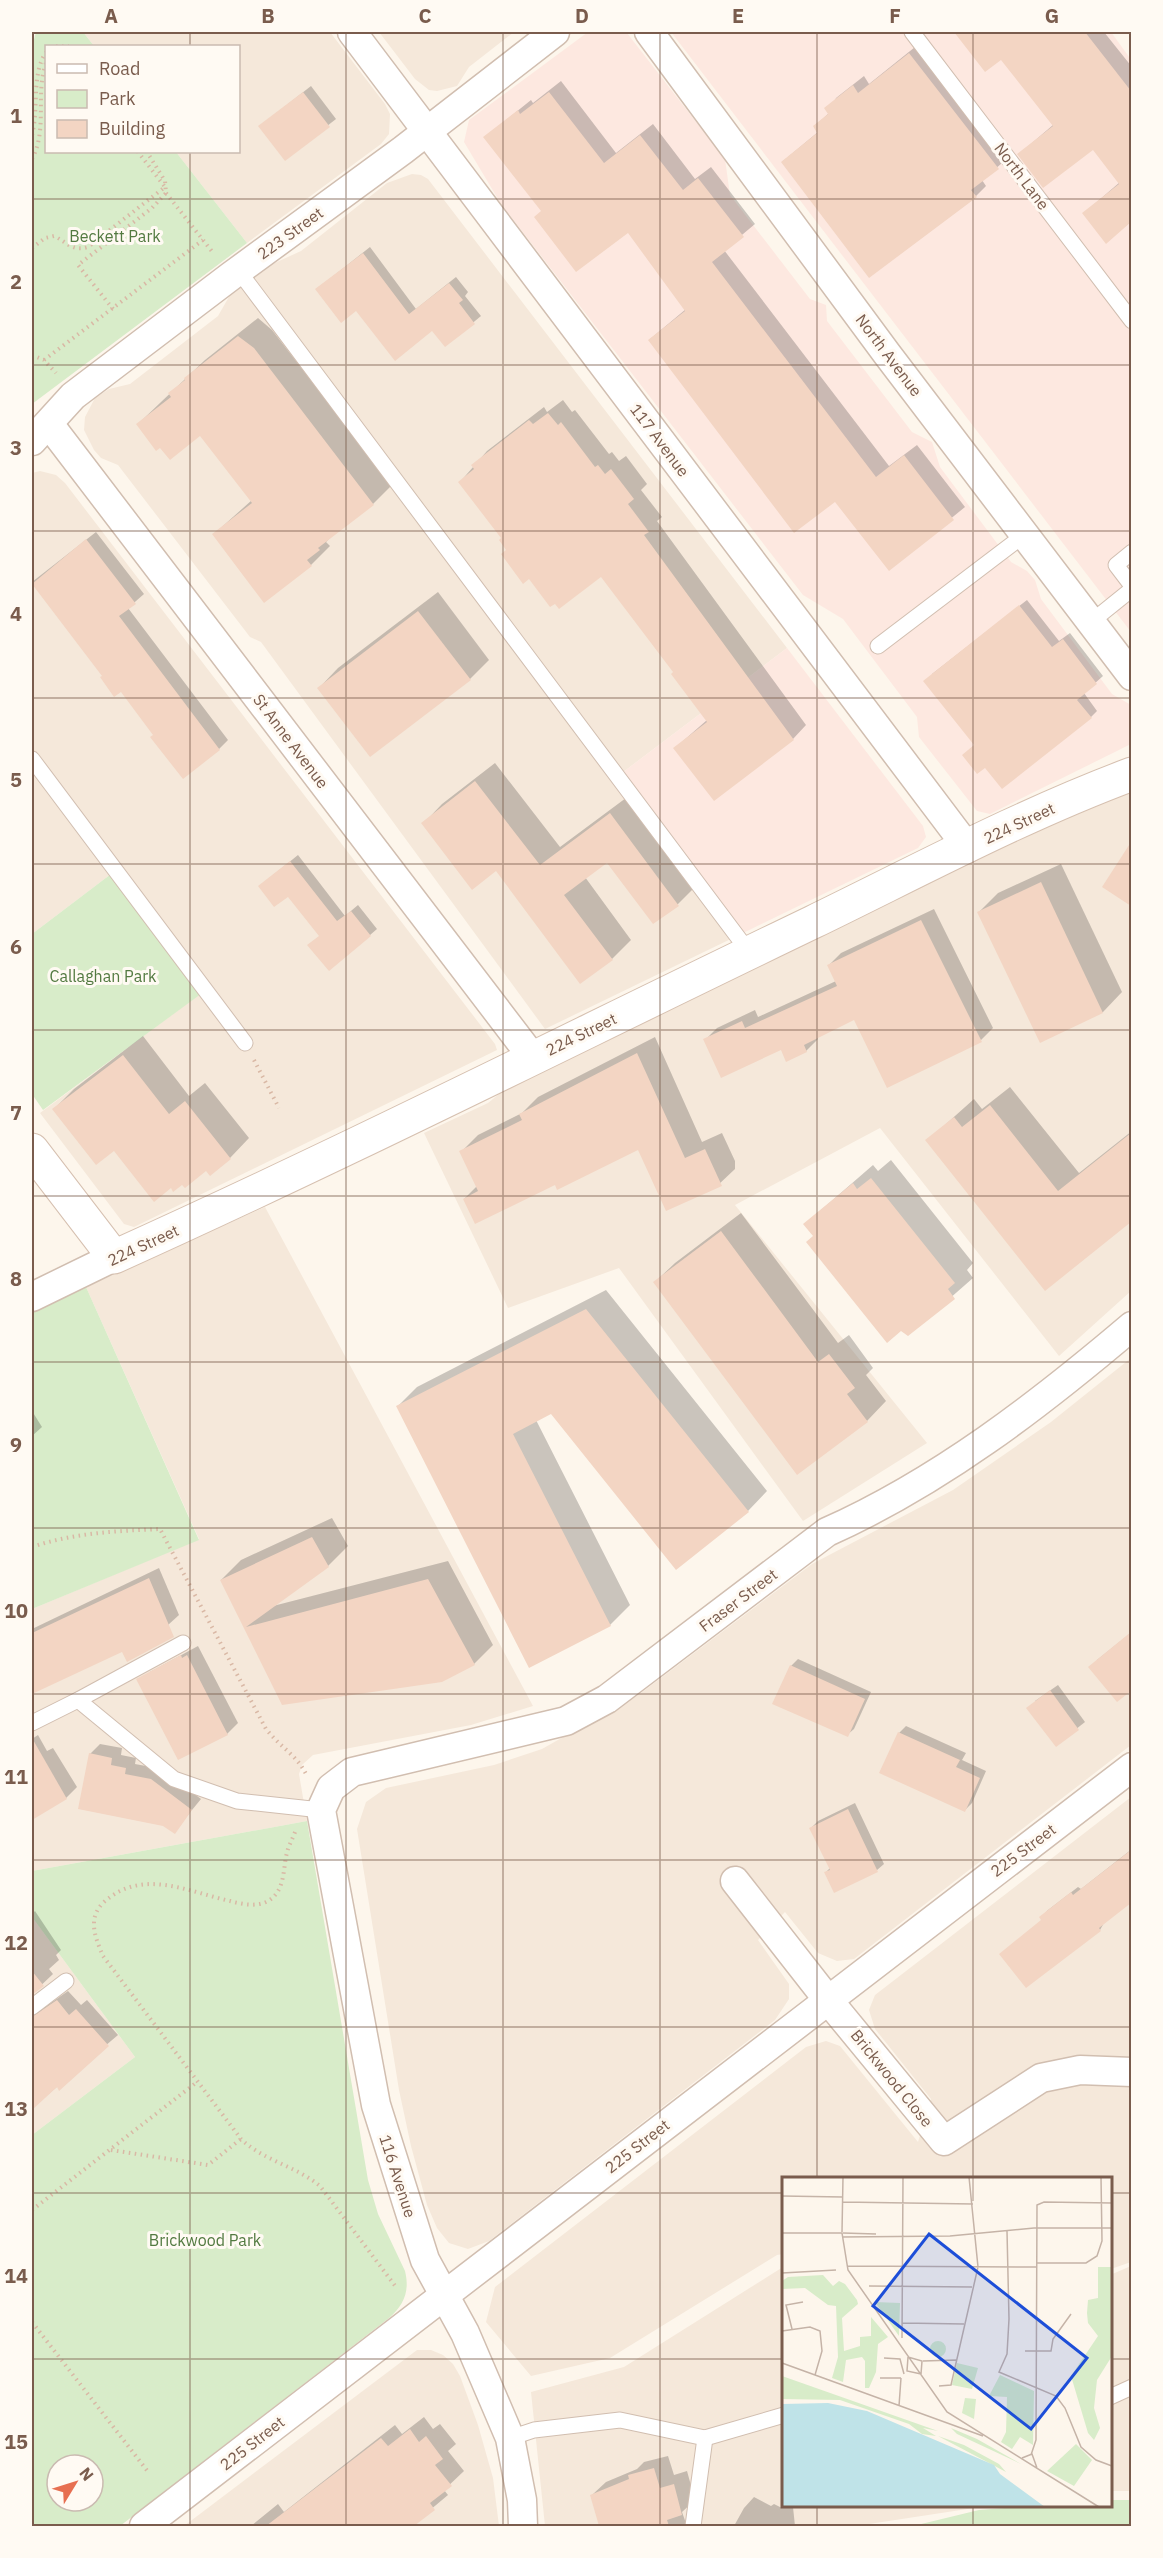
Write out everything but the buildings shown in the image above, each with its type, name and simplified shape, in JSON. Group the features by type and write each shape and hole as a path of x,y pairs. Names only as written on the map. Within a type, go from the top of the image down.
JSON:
{"street":[{"name":"117 Avenue","path":"352,32 968,848"},
{"name":"223 Street","path":"40,433 73,396 428,131 555,32"},
{"name":"North Avenue","path":"649,32 1131,676"},
{"name":"St Anne Avenue","path":"40,433 533,1058"},
{"name":"224 Street","path":"32,1297 114,1257 269,1188 749,952 1091,789 1131,774"},
{"path":"32,1150 114,1257"},
{"name":"Fraser Street","path":"321,1810 331,1788 352,1772 566,1721 607,1699 827,1532 866,1514 935,1474 1067,1381 1131,1326"},
{"name":"225 Street","path":"144,2526 1131,1767"},
{"name":"116 Avenue","path":"321,1810 376,2105 425,2260 487,2380 510,2438 522,2500 523,2526"},
{"name":"Brickwood Close","path":"735,1881 828,2000 944,2141 1041,2078 1080,2070 1131,2072"}],"lane":[{"name":"North Lane","path":"912,32 1131,321"},
{"path":"235,273 749,952"},
{"path":"878,646 1024,536"},
{"path":"1091,622 1131,587 1116,565 1131,552"},
{"path":"32,759 245,1043"},
{"path":"32,1723 183,1643"},
{"path":"78,1700 174,1779 237,1801 321,1810"},
{"path":"32,2007 66,1982"},
{"path":"1112,2396 1131,2387"},
{"path":"510,2438 534,2430 620,2420 705,2438 782,2415"},
{"path":"693,2526 705,2438"}],"path":[{"path":"32,135 37,86 45,54"},
{"path":"32,159 41,129 41,91 45,69"},
{"path":"139,153 165,187"},
{"path":"148,153 165,181 166,193 203,240 235,273"},
{"path":"32,248 45,238 54,236 72,248 88,247 165,187"},
{"path":"113,309 78,265 152,208 166,193"},
{"path":"44,360 203,240"},
{"path":"32,355 44,360 63,380"},
{"path":"245,1043 279,1108"},
{"path":"297,1829 288,1849 283,1882 277,1894 266,1902 241,1904 150,1882 118,1890 98,1908 92,1921 103,1956 241,2139 252,2150 308,2176 320,2186 396,2287"},
{"path":"32,2210 197,2082"},
{"path":"111,2150 208,2165 241,2139"},
{"path":"32,2322 148,2473"}],"shaded area":[{"path":"83,32 330,32 385,104 390,114 389,134 381,144 247,243 177,153 240,153 240,45 93,45"},
{"path":"379,32 514,32 469,67 457,86 437,91 429,90 415,79"},
{"path":"588,32 627,33 725,159 730,195 810,299 826,305 827,321 912,432 932,442 940,467 1011,562 1027,571 1035,580 1041,599 1112,694 1131,705 1131,744 990,814 977,811 919,737 917,717 843,619 803,595 501,204 464,142 469,120"},
{"path":"671,32 1111,32 1132,61 1131,632"},
{"path":"412,174 428,179 787,648 618,776 737,936 545,1029 261,642 250,637 118,465 101,458 94,450 84,430 85,417 95,398 109,389 130,384 218,316 230,295 266,267 301,251 387,183"},
{"path":"40,471 56,475 65,483 495,1044 497,1050 134,1227 124,1224 40,1113 204,991 115,871 32,934 32,473"},
{"path":"787,648 923,826 926,837 918,848 737,936 618,776"},
{"path":"1131,793 1131,1291 1059,1356 880,1128 735,1205 927,1443 803,1521 619,1268 508,1308 424,1133 488,1103 504,1090 1083,808"},
{"path":"265,1207 533,1706 471,1725 313,1755 302,1765 299,1774 307,1821 32,1871 32,1609 199,1539 86,1287"},
{"path":"1131,1358 1131,1745 854,1959 837,1961 818,1953 785,1912 758,1940 789,1984 789,1999 775,2020 489,2241 468,2249 449,2243 437,2228 427,2205 399,2090 357,1829 366,1802 386,1788 494,1765 542,1749 641,1693 812,1564 953,1490 1051,1422"},
{"path":"1131,1797 1131,2262 1112,2269 1112,2177 782,2177 782,2254 777,2255 610,2358 531,2376 486,2322 495,2287 806,2047 826,2041 840,2046 918,2142 931,2099 875,2029 869,2010 875,1995"},
{"path":"32,1917 135,2057 32,2135"},
{"path":"1131,2266 1131,2491 1112,2491 1112,2274"},
{"path":"782,2268 782,2507 980,2507 856,2526 545,2526 531,2392 624,2367"},
{"path":"417,2350 431,2350 443,2355 453,2364 460,2376 478,2425 493,2478 499,2526 184,2526"}],"green space":[{"name":"Beckett Park","path":"36,32 83,32 93,45 45,45 45,153 177,153 247,243 32,404 32,47"},
{"name":"Callaghan Park","path":"115,871 205,991 43,1110 32,1094 32,934"},
{"path":"86,1287 199,1540 32,1609 32,1313"},
{"name":"Brickwood Park","path":"307,1821 368,2180 378,2214 405,2271 407,2285 402,2303 389,2318 120,2526 32,2526 32,2135 135,2057 32,1917 32,1871"},
{"path":"1112,2500 1131,2500 1131,2526 913,2526 979,2510 1018,2507 1112,2507"}]}
